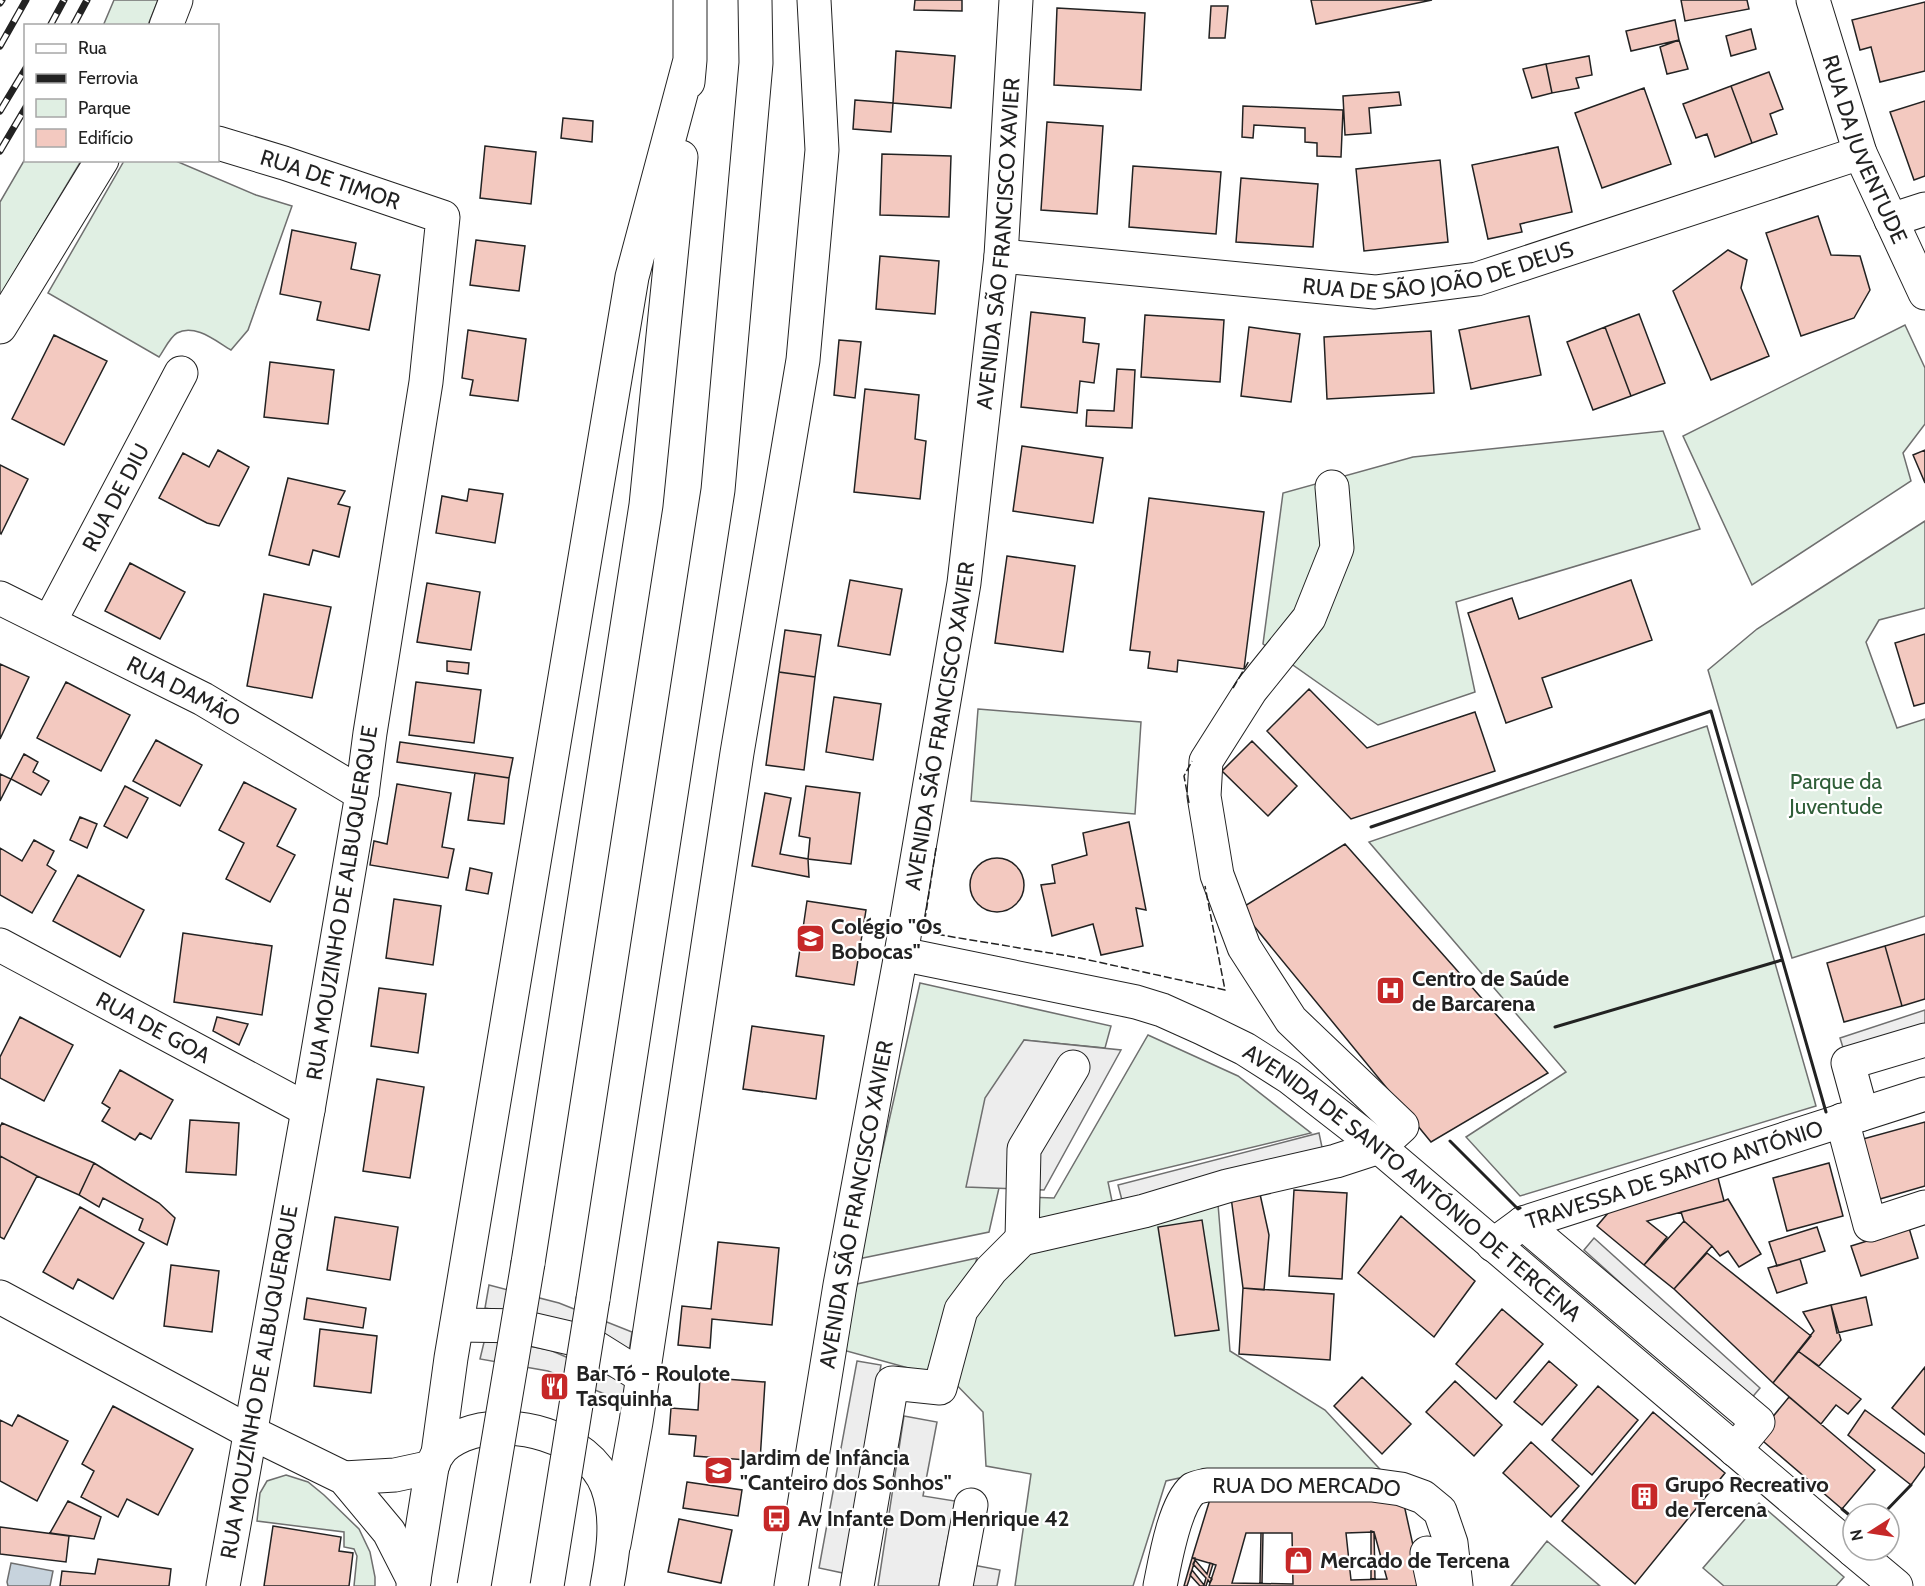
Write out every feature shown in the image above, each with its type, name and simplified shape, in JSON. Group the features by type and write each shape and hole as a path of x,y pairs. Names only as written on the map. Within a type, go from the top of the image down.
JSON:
{"main road":[{"path":"167,24 176,0"},
{"path":"474,1586 528,1263 646,505 690,60 690,0"},
{"path":"547,1586 718,490 756,63 755,0"},
{"path":"609,1585 643,1377 737,753 803,360 822,150 814,0"},
{"name":"AVENIDA SÃO FRANCISCO XAVIER","path":"791,1586 840,1285 901,954 964,583 1002,256 1016,0"},
{"name":"RUA DA JUVENTUDE","path":"1813,0 1860,153 1925,293"},
{"path":"414,1583 632,277 690,60"},
{"name":"RUA DE TIMOR","path":"219,142 443,217"},
{"name":"RUA DE SÃO JOÃO DE DEUS","path":"1002,256 1375,292 1477,279 1860,153"},
{"path":"0,327 101,162"},
{"path":"1891,220 1925,208"},
{"name":"RUA MOUZINHO DE ALBUQUERQUE","path":"223,1586 362,794 426,382 443,217"},
{"name":"RUA DE DIU","path":"50,621 181,373"},
{"path":"857,1586 892,1383 940,1388 961,1310 991,1270 1022,1239 1144,1211 1227,1186 1336,1161 1379,1147 1402,1126 1291,1020 1244,947 1217,875 1204,796 1206,761 1251,690 1309,618 1336,548 1332,487"},
{"name":"RUA DAMÃO","path":"0,598 203,699 362,794"},
{"name":"RUA DE GOA","path":"0,945 308,1110"},
{"name":"AVENIDA DE SANTO ANTÓNIO DE TERCENA","path":"901,954 1136,1002 1162,1010 1245,1049 1289,1077 1379,1147 1841,1540"},
{"path":"1925,1040 1848,1063 1852,1117 1870,1225 1925,1207"},
{"path":"1022,1239 1024,1149 1073,1067"},
{"name":"TRAVESSA DE SANTO ANTÓNIO","path":"1493,1245 1523,1223 1925,1094"},
{"path":"1523,1223 1758,1422 1735,1450"},
{"path":"0,1298 250,1432 344,1478 389,1532 414,1583"},
{"path":"457,1325 518,1326 587,1342 643,1377"},
{"path":"344,1478 395,1474 435,1460 453,1440 475,1430 507,1427 536,1432 560,1440 597,1468 607,1486 613,1516 614,1544"},
{"name":"RUA DO MERCADO","path":"1160,1586 1180,1507 1194,1488 1207,1485 1372,1485 1401,1489 1424,1497 1440,1511 1451,1543 1456,1586"},
{"path":"956,1586 971,1505"},
{"path":"1427,1553 1434,1586"},
{"name":"AVENIDA DE SANTO ANTÓNIO DE TERCENA","path":"1867,1562 1896,1586"}],"green space":[{"path":"114,0 158,0 148,24 104,24"},
{"path":"24,161 80,162 0,296 0,202"},
{"path":"123,162 178,162 256,195 292,206 248,330 231,350 206,335 191,330 177,333 172,337 159,357 48,293"},
{"path":"1905,325 1925,368 1925,424 1903,453 1911,481 1752,585 1683,436"},
{"path":"1663,431 1700,529 1456,602 1475,692 1378,725 1263,644 1283,493 1413,457"},
{"name":"Parque da Juventude","path":"1925,521 1925,608 1879,620 1866,642 1897,728 1925,719 1925,916 1792,958 1708,670 1757,629"},
{"path":"978,709 1141,722 1135,814 971,801"},
{"path":"1707,726 1816,1106 1520,1196 1466,1137 1566,1072 1369,842"},
{"path":"920,983 1111,1026 1105,1048 1024,1040 967,1186 999,1188 989,1232 858,1259"},
{"path":"1148,1035 1238,1076 1311,1133 1108,1182 1112,1201 1018,1228 1026,1197 1054,1198"},
{"path":"1218,1204 1230,1351 1325,1410 1389,1479 1220,1469 1166,1481 1133,1586 1015,1586 1031,1474 986,1466 983,1412 944,1372 930,1374 843,1350 857,1284 977,1258 963,1307 1022,1239"},
{"path":"286,1475 308,1482 359,1529 370,1552 375,1586 354,1586 357,1556 354,1549 344,1547 344,1532 257,1521 260,1493 267,1481"},
{"path":"1759,1503 1844,1577 1836,1586 1724,1586 1703,1568"},
{"path":"1547,1541 1600,1586 1511,1586"}],"shaded area":[{"path":"1925,1010 1925,1028 1845,1054 1840,1038"},
{"path":"1024,1040 1121,1050 1044,1190 966,1187 985,1098"},
{"path":"1319,1133 1323,1152 1123,1204 1118,1185"},
{"path":"1594,1238 1760,1388 1750,1400 1584,1250"},
{"path":"489,1285 559,1303 632,1332 629,1351 554,1321 485,1308"},
{"path":"485,1338 550,1350 626,1383 622,1401 548,1371 480,1359"},
{"path":"857,1361 881,1365 843,1573 819,1568"},
{"path":"904,1416 937,1422 923,1496 955,1501 939,1586 878,1586"},
{"path":"11,1563 53,1571 50,1586 8,1586"},
{"path":"973,1565 1000,1570 997,1586 970,1586"}],"building":[{"path":"915,0 962,0 962,11 914,10"},
{"path":"1311,0 1432,0 1316,24"},
{"path":"1681,0 1747,0 1749,9 1685,21"},
{"path":"1925,2 1925,71 1880,82 1871,47 1860,50 1852,20"},
{"path":"1211,6 1228,6 1225,38 1209,38"},
{"path":"1057,8 1145,13 1141,90 1054,85"},
{"path":"1675,20 1679,40 1631,51 1626,31"},
{"path":"1751,29 1756,49 1731,56 1726,36"},
{"path":"1679,40 1688,69 1667,74 1660,47"},
{"path":"896,51 955,56 951,108 893,103"},
{"path":"1589,56 1592,75 1576,78 1579,88 1552,93 1546,64"},
{"path":"1546,64 1552,93 1532,98 1523,69"},
{"path":"1769,72 1783,109 1770,114 1777,134 1752,143 1731,86"},
{"path":"1731,86 1752,143 1715,157 1707,134 1696,138 1683,104"},
{"path":"1644,88 1671,164 1602,188 1575,113"},
{"path":"1399,92 1401,105 1369,108 1371,133 1345,135 1343,96"},
{"path":"855,100 893,103 891,132 853,129"},
{"path":"1925,101 1925,176 1914,180 1890,112"},
{"path":"1243,106 1343,110 1341,157 1317,156 1317,143 1305,142 1305,128 1254,125 1253,138 1242,137"},
{"path":"563,118 593,121 592,142 561,138"},
{"path":"1047,122 1103,126 1097,214 1041,210"},
{"path":"485,146 536,152 531,204 480,198"},
{"path":"1558,147 1572,212 1520,224 1522,232 1488,239 1472,165"},
{"path":"882,154 951,156 949,217 880,215"},
{"path":"1440,160 1448,242 1364,251 1356,169"},
{"path":"1133,166 1221,172 1216,234 1129,227"},
{"path":"1241,178 1318,184 1313,247 1236,242"},
{"path":"1818,216 1831,255 1860,256 1870,290 1854,318 1801,336 1766,233"},
{"path":"292,230 356,243 351,269 380,275 369,330 317,320 321,302 280,294"},
{"path":"476,240 525,246 519,291 470,285"},
{"path":"1728,250 1747,260 1741,288 1769,356 1711,380 1673,291"},
{"path":"880,256 939,261 935,314 876,309"},
{"path":"1031,312 1085,318 1083,342 1099,344 1094,383 1080,381 1077,413 1021,407"},
{"path":"1639,314 1665,383 1631,396 1605,327"},
{"path":"1145,315 1224,320 1220,382 1141,377"},
{"path":"1529,316 1541,375 1471,389 1459,330"},
{"path":"1249,327 1300,334 1291,402 1241,396"},
{"path":"1605,327 1631,396 1593,410 1567,342"},
{"path":"468,330 526,339 518,401 470,395 473,380 462,378"},
{"path":"1431,331 1434,393 1327,399 1324,337"},
{"path":"54,335 107,361 64,445 12,419"},
{"path":"839,340 861,342 855,398 834,395"},
{"path":"270,362 334,370 328,424 264,417"},
{"path":"1117,369 1135,370 1132,428 1086,426 1087,410 1114,411"},
{"path":"865,389 919,395 915,439 926,441 920,499 854,492"},
{"path":"1022,446 1103,458 1093,523 1013,511"},
{"path":"218,450 249,467 219,526 207,523 159,498 183,453 209,467"},
{"path":"1925,450 1925,483 1913,455"},
{"path":"0,465 28,479 1,534 0,533"},
{"path":"288,478 345,491 338,504 350,507 339,557 313,550 309,565 269,555"},
{"path":"469,489 503,494 495,543 436,533 442,496 467,501"},
{"path":"1149,498 1264,512 1244,669 1178,660 1177,672 1148,668 1150,652 1130,650"},
{"path":"1007,556 1075,566 1063,652 995,643"},
{"path":"130,563 185,592 160,639 105,611"},
{"path":"850,580 902,589 890,655 838,646"},
{"path":"1631,580 1652,640 1542,678 1552,707 1506,723 1468,613 1512,598 1519,619"},
{"path":"427,583 480,592 471,650 417,642"},
{"path":"264,594 331,607 312,698 247,686"},
{"path":"785,630 821,635 815,677 779,672"},
{"path":"1925,634 1925,703 1914,706 1895,643"},
{"path":"447,661 469,663 468,674 447,671"},
{"path":"0,664 29,677 0,739"},
{"path":"779,672 815,677 804,770 766,765"},
{"path":"66,682 130,715 101,771 37,738"},
{"path":"416,682 481,690 474,743 409,735"},
{"path":"1309,689 1367,748 1475,712 1495,771 1351,819 1267,731"},
{"path":"834,697 881,704 873,760 826,752"},
{"path":"156,740 202,765 180,806 133,781"},
{"path":"1252,741 1297,786 1268,816 1222,771"},
{"path":"400,742 513,758 509,778 397,762"},
{"path":"24,754 38,762 33,772 49,781 41,795 11,779"},
{"path":"475,773 509,778 504,824 468,820"},
{"path":"0,774 11,779 0,801"},
{"path":"244,782 296,809 277,846 295,855 270,902 226,879 244,843 219,830"},
{"path":"397,784 451,793 442,847 454,849 448,878 370,865 374,841 387,844"},
{"path":"125,786 148,798 127,838 104,826"},
{"path":"806,786 860,793 851,864 808,859 810,838 799,836"},
{"path":"765,793 791,798 780,854 808,859 809,877 752,866"},
{"path":"80,817 97,824 87,848 70,840"},
{"path":"1129,822 1146,910 1136,908 1143,946 1101,955 1093,924 1052,936 1041,885 1055,883 1052,865 1087,855 1083,833"},
{"path":"34,840 54,851 47,865 56,871 32,913 0,895 0,848 22,861"},
{"name":"Centro de Saúde de Barcarena","path":"1345,844 1548,1073 1431,1142 1240,909"},
{"path":"992,858 1002,858 1012,862 1020,870 1024,885 1020,900 1012,908 1002,912 992,912 982,908 974,900 970,890 970,880 974,870 982,862"},
{"path":"470,868 492,873 488,894 466,890"},
{"path":"78,875 144,910 120,957 53,921"},
{"path":"394,899 441,906 433,965 386,958"},
{"path":"807,901 866,910 854,985 796,976"},
{"path":"183,933 272,946 262,1015 174,1002"},
{"path":"1925,934 1925,999 1902,1006 1885,946"},
{"path":"1885,946 1902,1006 1844,1022 1827,963"},
{"path":"379,988 426,994 418,1053 371,1046"},
{"path":"20,1017 73,1045 44,1101 0,1078 0,1057"},
{"path":"217,1017 248,1024 239,1045 213,1031"},
{"path":"752,1026 824,1036 816,1099 743,1089"},
{"path":"120,1070 173,1100 151,1139 140,1133 135,1140 102,1121 110,1108 102,1103"},
{"path":"377,1079 424,1087 410,1178 363,1171"},
{"path":"190,1120 239,1123 236,1175 186,1172"},
{"path":"1925,1122 1925,1186 1880,1199 1863,1139"},
{"path":"2,1123 94,1163 79,1195 0,1156"},
{"path":"0,1156 37,1176 4,1239 0,1237"},
{"path":"94,1163 159,1203 175,1218 167,1245 139,1230 143,1219 103,1198 99,1207 79,1195"},
{"path":"1829,1163 1843,1216 1787,1231 1773,1178"},
{"path":"1717,1174 1724,1201 1647,1221 1667,1237 1644,1265 1597,1226 1620,1199"},
{"path":"1294,1190 1347,1193 1342,1279 1289,1276"},
{"path":"1260,1194 1269,1235 1264,1290 1243,1288 1231,1197"},
{"path":"1728,1199 1761,1254 1739,1267 1728,1251 1720,1256 1684,1221 1681,1212"},
{"path":"80,1207 144,1243 113,1299 78,1279 73,1289 43,1272"},
{"path":"1401,1216 1475,1281 1434,1337 1358,1273"},
{"path":"335,1217 398,1227 390,1280 327,1270"},
{"path":"1202,1220 1219,1330 1175,1336 1158,1227"},
{"path":"1684,1221 1712,1246 1674,1289 1644,1265"},
{"path":"1817,1227 1825,1251 1777,1266 1769,1242"},
{"path":"1909,1228 1918,1258 1861,1276 1851,1246"},
{"path":"718,1242 779,1248 772,1325 712,1319 710,1348 678,1345 682,1306 711,1309"},
{"path":"1707,1253 1811,1336 1773,1383 1674,1289"},
{"path":"1800,1259 1807,1283 1777,1293 1768,1268"},
{"path":"171,1265 219,1271 212,1332 164,1326"},
{"path":"1243,1288 1334,1294 1330,1360 1239,1354"},
{"path":"1866,1297 1872,1325 1837,1333 1831,1305"},
{"path":"307,1298 366,1308 363,1328 304,1319"},
{"path":"1831,1305 1841,1340 1819,1366 1798,1351 1814,1331 1803,1312"},
{"path":"1502,1309 1543,1344 1496,1399 1456,1364"},
{"path":"320,1329 377,1336 371,1393 314,1386"},
{"path":"1798,1351 1861,1399 1848,1414 1836,1405 1821,1424 1773,1383"},
{"path":"1549,1361 1577,1385 1542,1425 1514,1402"},
{"path":"1925,1367 1925,1435 1892,1408"},
{"path":"700,1377 765,1382 760,1461 694,1456 696,1436 669,1434 671,1408 698,1410"},
{"path":"1362,1377 1411,1424 1382,1454 1334,1406"},
{"path":"1455,1381 1502,1425 1474,1456 1426,1412"},
{"path":"1598,1386 1638,1420 1592,1475 1552,1440"},
{"path":"1789,1397 1875,1470 1848,1502 1841,1502 1841,1508 1757,1436"},
{"path":"113,1406 193,1449 158,1515 127,1499 118,1517 81,1497 94,1471 82,1464"},
{"path":"1865,1410 1925,1454 1925,1466 1911,1485 1848,1435"},
{"name":"Grupo Recreativo de Tercena","path":"1653,1412 1725,1473 1635,1584 1562,1521"},
{"path":"18,1415 68,1441 37,1501 0,1481 0,1420 12,1426"},
{"path":"1531,1442 1579,1486 1551,1517 1503,1473"},
{"path":"687,1482 742,1490 738,1516 683,1508"},
{"path":"1211,1496 1403,1500 1422,1586 1209,1586 1216,1565 1192,1558","holes":["1374,1532 1387,1579 1351,1580 1346,1533","1246,1533 1292,1533 1293,1584 1232,1583"]},
{"path":"68,1501 101,1517 94,1539 50,1533"},
{"path":"679,1519 732,1530 721,1583 668,1572"},
{"path":"273,1526 341,1537 339,1551 353,1553 349,1586 264,1586"},
{"path":"0,1527 69,1536 66,1562 0,1554"},
{"path":"1371,1531 1374,1532 1375,1579 1371,1579"},
{"path":"1261,1533 1263,1533 1262,1583 1260,1583"},
{"path":"1192,1558 1195,1560 1187,1586 1184,1586"},
{"path":"98,1559 171,1569 169,1586 60,1586 62,1571 95,1574"},
{"path":"1195,1560 1207,1574 1210,1563 1213,1564 1209,1577 1212,1579 1210,1583 1208,1580 1206,1586 1200,1586 1190,1575 1192,1570 1204,1585 1206,1578 1193,1564"}],"railway":[{"path":"0,46 26,0"},
{"path":"51,24 64,0"},
{"path":"74,24 87,0"},
{"path":"0,111 24,71"},
{"path":"0,151 24,110"}],"fence":[{"path":"1233,688 1249,661"},
{"path":"1189,803 1184,776 1192,761"},
{"path":"936,848 923,932 1080,958 1225,990 1205,886"}],"wall":[{"path":"1371,827 1711,711 1826,1112"},
{"path":"1555,1027 1782,960"},
{"path":"1450,1141 1518,1209 1520,1208"},
{"path":"1895,1502 1911,1485"}],"place":[{"name":"Colégio \"Os Bobocas\"","path":"810,939"},
{"name":"Centro de Saúde de Barcarena","path":"1391,991"},
{"name":"Bar Tó - Roulote Tasquinha","path":"555,1386"},
{"name":"Jardim de Infância \"Canteiro dos Sonhos\"","path":"719,1470"},
{"name":"Grupo Recreativo de Tercena","path":"1644,1497"},
{"name":"Av Infante Dom Henrique 42","path":"777,1518"},
{"name":"Mercado de Tercena","path":"1299,1560"}]}
